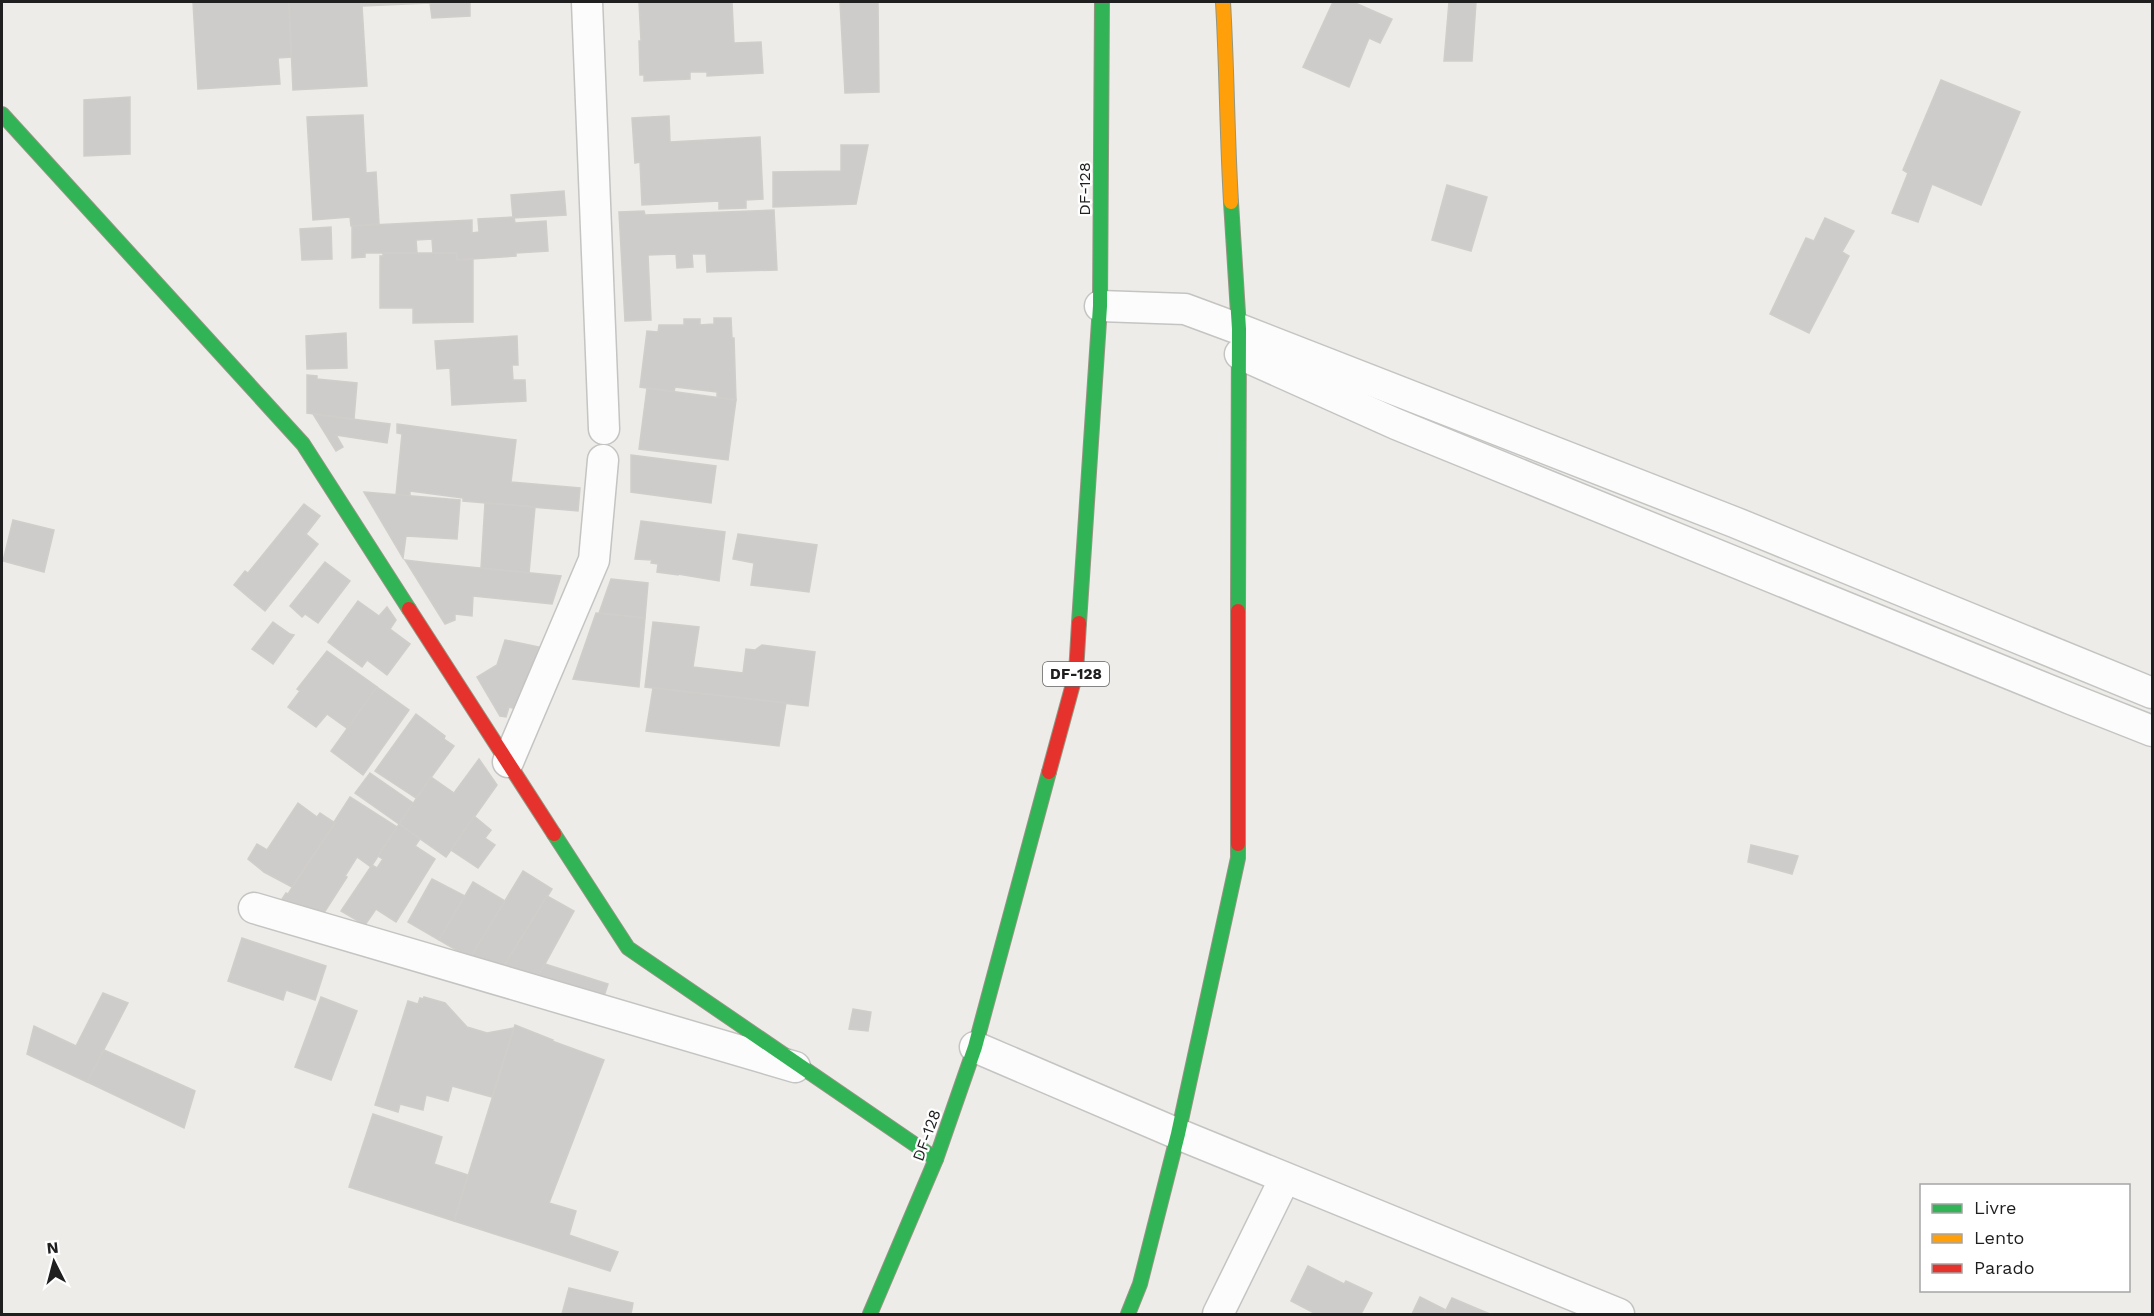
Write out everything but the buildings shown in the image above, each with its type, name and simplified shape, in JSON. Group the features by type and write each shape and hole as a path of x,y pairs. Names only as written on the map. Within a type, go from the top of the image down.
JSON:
{"street":[{"path":"587,2 604,429"},
{"name":"DF-128","path":"870,1314 936,1159 975,1047 1076,673 1100,306 1102,2"},
{"path":"1128,1314 1140,1284 1178,1134 1238,858 1239,341 1223,2"},
{"path":"2,114 303,444 628,948 936,1159"},
{"path":"1100,306 1185,309 1239,341 1396,424 2152,731"},
{"path":"1239,341 1734,522 2152,693"},
{"path":"508,762 594,560 603,460"},
{"path":"254,908 811,1072"},
{"path":"975,1047 1178,1134 1619,1314"},
{"path":"1218,1314 1285,1178"}],"traffic: fast":[{"path":"1079,623 1100,306 1102,2"},
{"path":"2,114 303,444 409,609"},
{"path":"1231,202 1239,329 1238,611"},
{"path":"870,1314 936,1159 975,1047 1049,772"},
{"path":"554,834 628,948 936,1159"},
{"path":"1128,1314 1140,1284 1178,1134 1238,858 1238,844"}],"traffic: slow":[{"path":"1223,2 1231,202"}],"traffic: jam":[{"path":"409,609 554,834"},
{"path":"1238,611 1238,844"},
{"path":"1049,772 1076,673 1079,623"}]}
